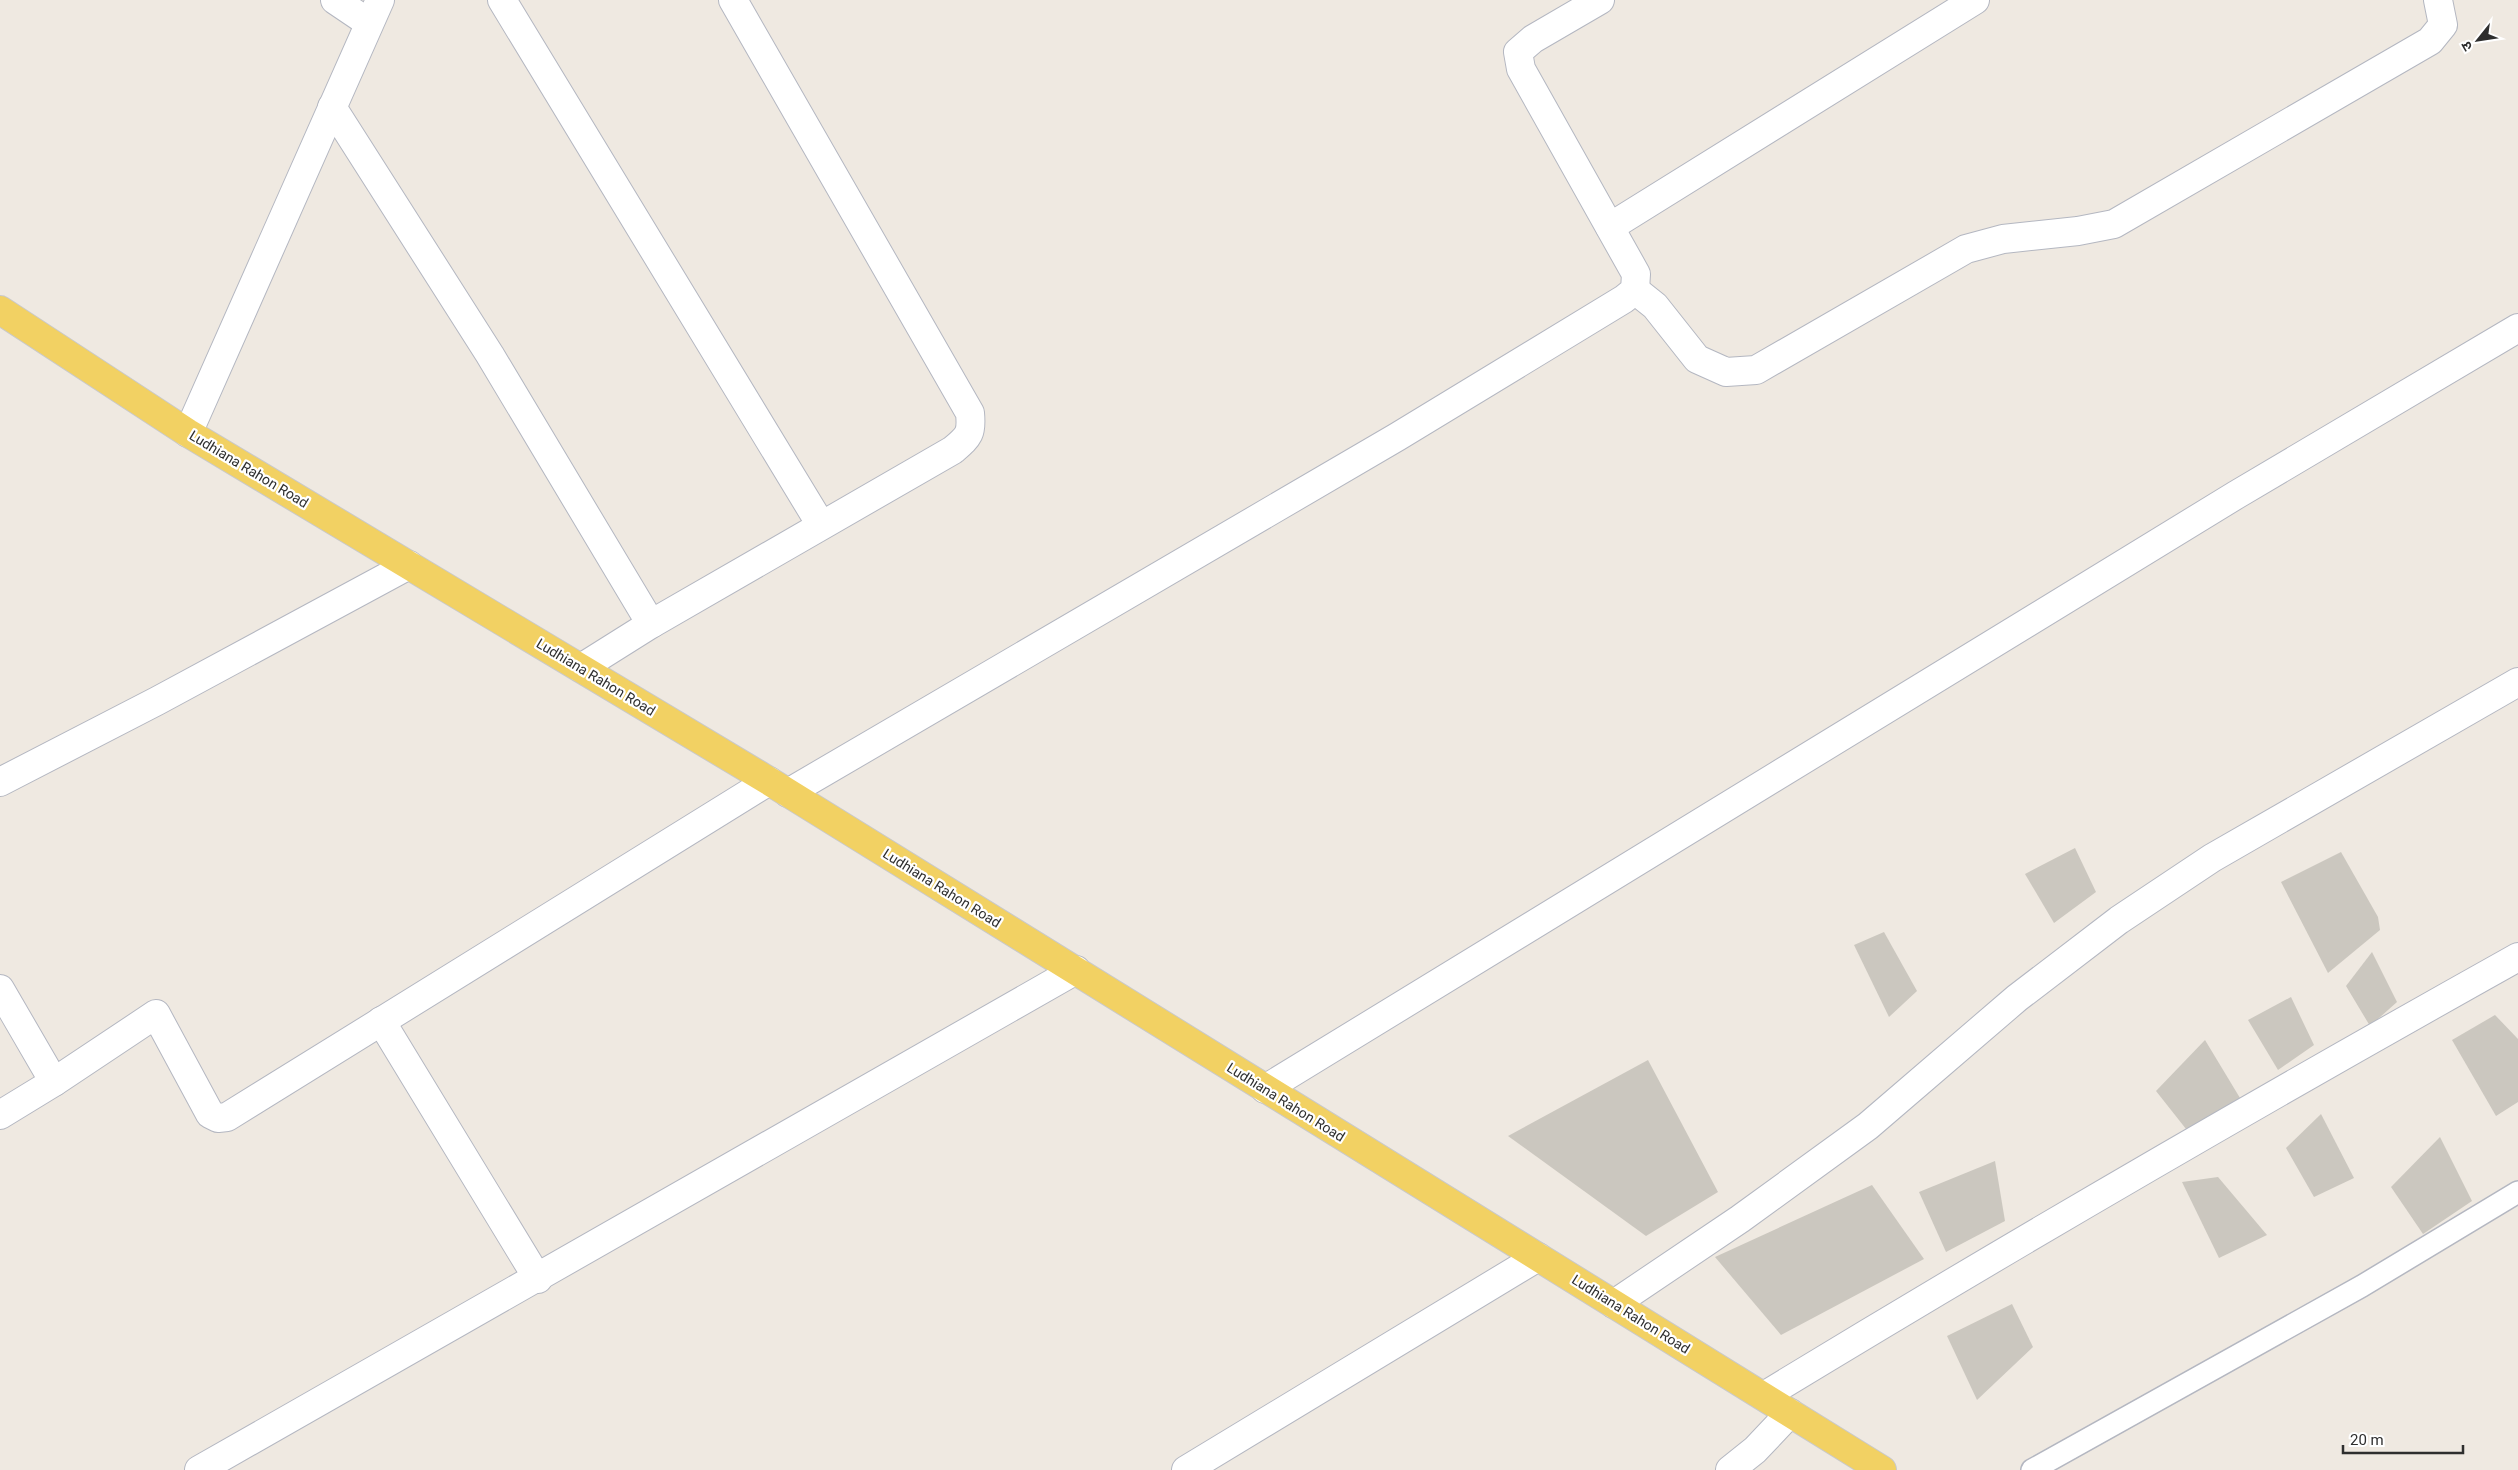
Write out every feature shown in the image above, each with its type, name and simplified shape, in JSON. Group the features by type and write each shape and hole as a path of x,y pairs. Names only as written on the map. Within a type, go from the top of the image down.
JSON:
{"main road":[{"name":"Ludhiana Rahon Road","path":"0,310 188,433 779,787 1882,1470"}],"street":[{"path":"188,433 374,12 335,0"},
{"path":"502,0 821,524"},
{"path":"581,668 651,624 821,524 953,450 966,439 972,430 970,413 733,0"},
{"path":"0,1115 54,1082 156,1014 210,1114 218,1118 227,1117 381,1021 779,787 1405,432 1624,300 1635,290 1636,274 1521,69 1518,52 1533,39 1600,0"},
{"path":"1610,227 1975,0"},
{"path":"1635,290 1655,306 1697,359 1726,372 1756,370 1966,249 2004,238 2078,231 2114,224 2430,42 2443,25 2438,0"},
{"path":"332,108 490,354 651,624"},
{"path":"1265,1089 2236,495 2518,328"},
{"path":"0,782 157,701 409,565"},
{"path":"1614,1304 1740,1219 1868,1126 2017,998 2118,920 2212,858 2518,682"},
{"path":"1764,1396 1918,1302 2339,1057 2518,957"},
{"path":"199,1470 538,1279 1076,970"},
{"path":"0,989 54,1082"},
{"path":"381,1021 538,1279"},
{"path":"1186,1470 1538,1257"},
{"path":"1730,1470 1755,1450 1790,1413"}],"lane":[{"path":"2032,1470 2362,1286 2518,1192"}],"building":[{"path":"2075,848 2096,892 2054,923 2025,874"},
{"path":"2341,852 2378,917 2380,930 2328,973 2281,882"},
{"path":"1884,932 1917,991 1889,1017 1854,945"},
{"path":"2372,952 2397,1002 2370,1026 2346,986"},
{"path":"2291,997 2314,1045 2278,1070 2248,1020"},
{"path":"2495,1015 2518,1039 2518,1102 2496,1116 2452,1040"},
{"path":"2205,1040 2240,1098 2190,1134 2156,1091"},
{"path":"1648,1060 1718,1192 1646,1236 1508,1136"},
{"path":"2321,1114 2354,1178 2314,1197 2286,1148"},
{"path":"2440,1137 2472,1201 2423,1234 2391,1187"},
{"path":"1995,1161 2005,1221 1946,1252 1919,1192"},
{"path":"2218,1177 2267,1235 2219,1258 2182,1182"},
{"path":"1872,1185 1924,1259 1781,1335 1715,1257"},
{"path":"2012,1304 2033,1347 1977,1400 1947,1336"}]}
